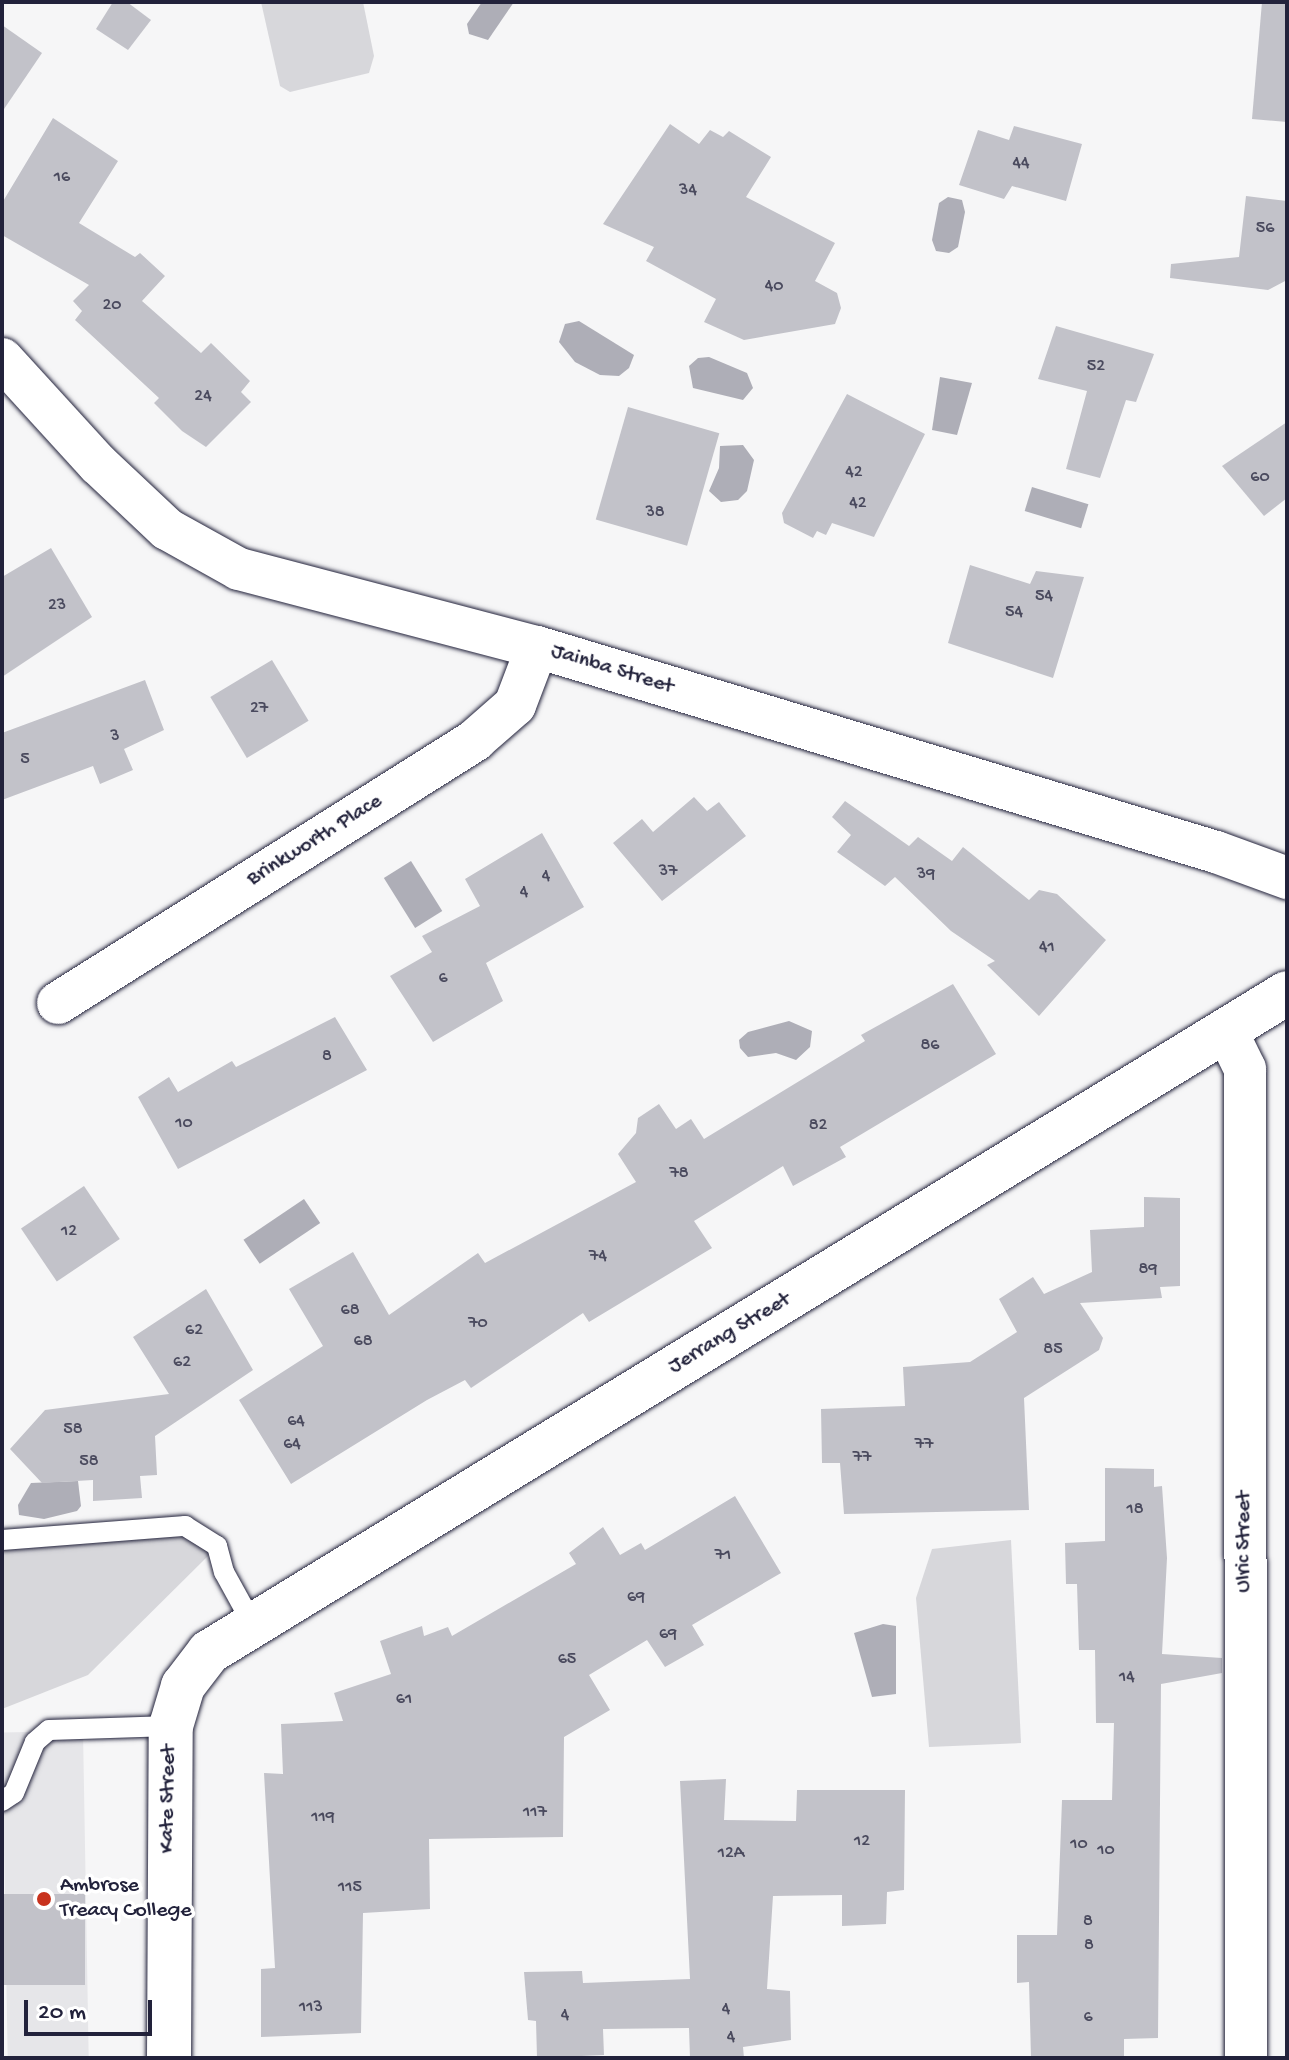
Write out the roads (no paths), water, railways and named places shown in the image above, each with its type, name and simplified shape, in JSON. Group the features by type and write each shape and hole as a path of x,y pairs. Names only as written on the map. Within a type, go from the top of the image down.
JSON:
{"street":[{"name":"Jainba Street","path":"2,359 98,464 167,529 200,551 239,569 537,647 1216,852 1287,878"},
{"name":"Brinkworth Place","path":"58,1003 475,740 515,705 537,647"},
{"name":"Jerrang Street","path":"177,1706 209,1652 252,1623 1287,993"},
{"name":"Ulric Street","path":"1226,1030 1245,1069 1246,2058"},
{"name":"Kate Street","path":"169,2058 177,1706"}],"lane":[{"path":"2,1540 185,1526 217,1546 224,1572 252,1623"},
{"path":"2,1801 14,1793 35,1742 49,1730 177,1706"}],"place":[{"name":"Ambrose Treacy College","path":"44,1899"}]}
